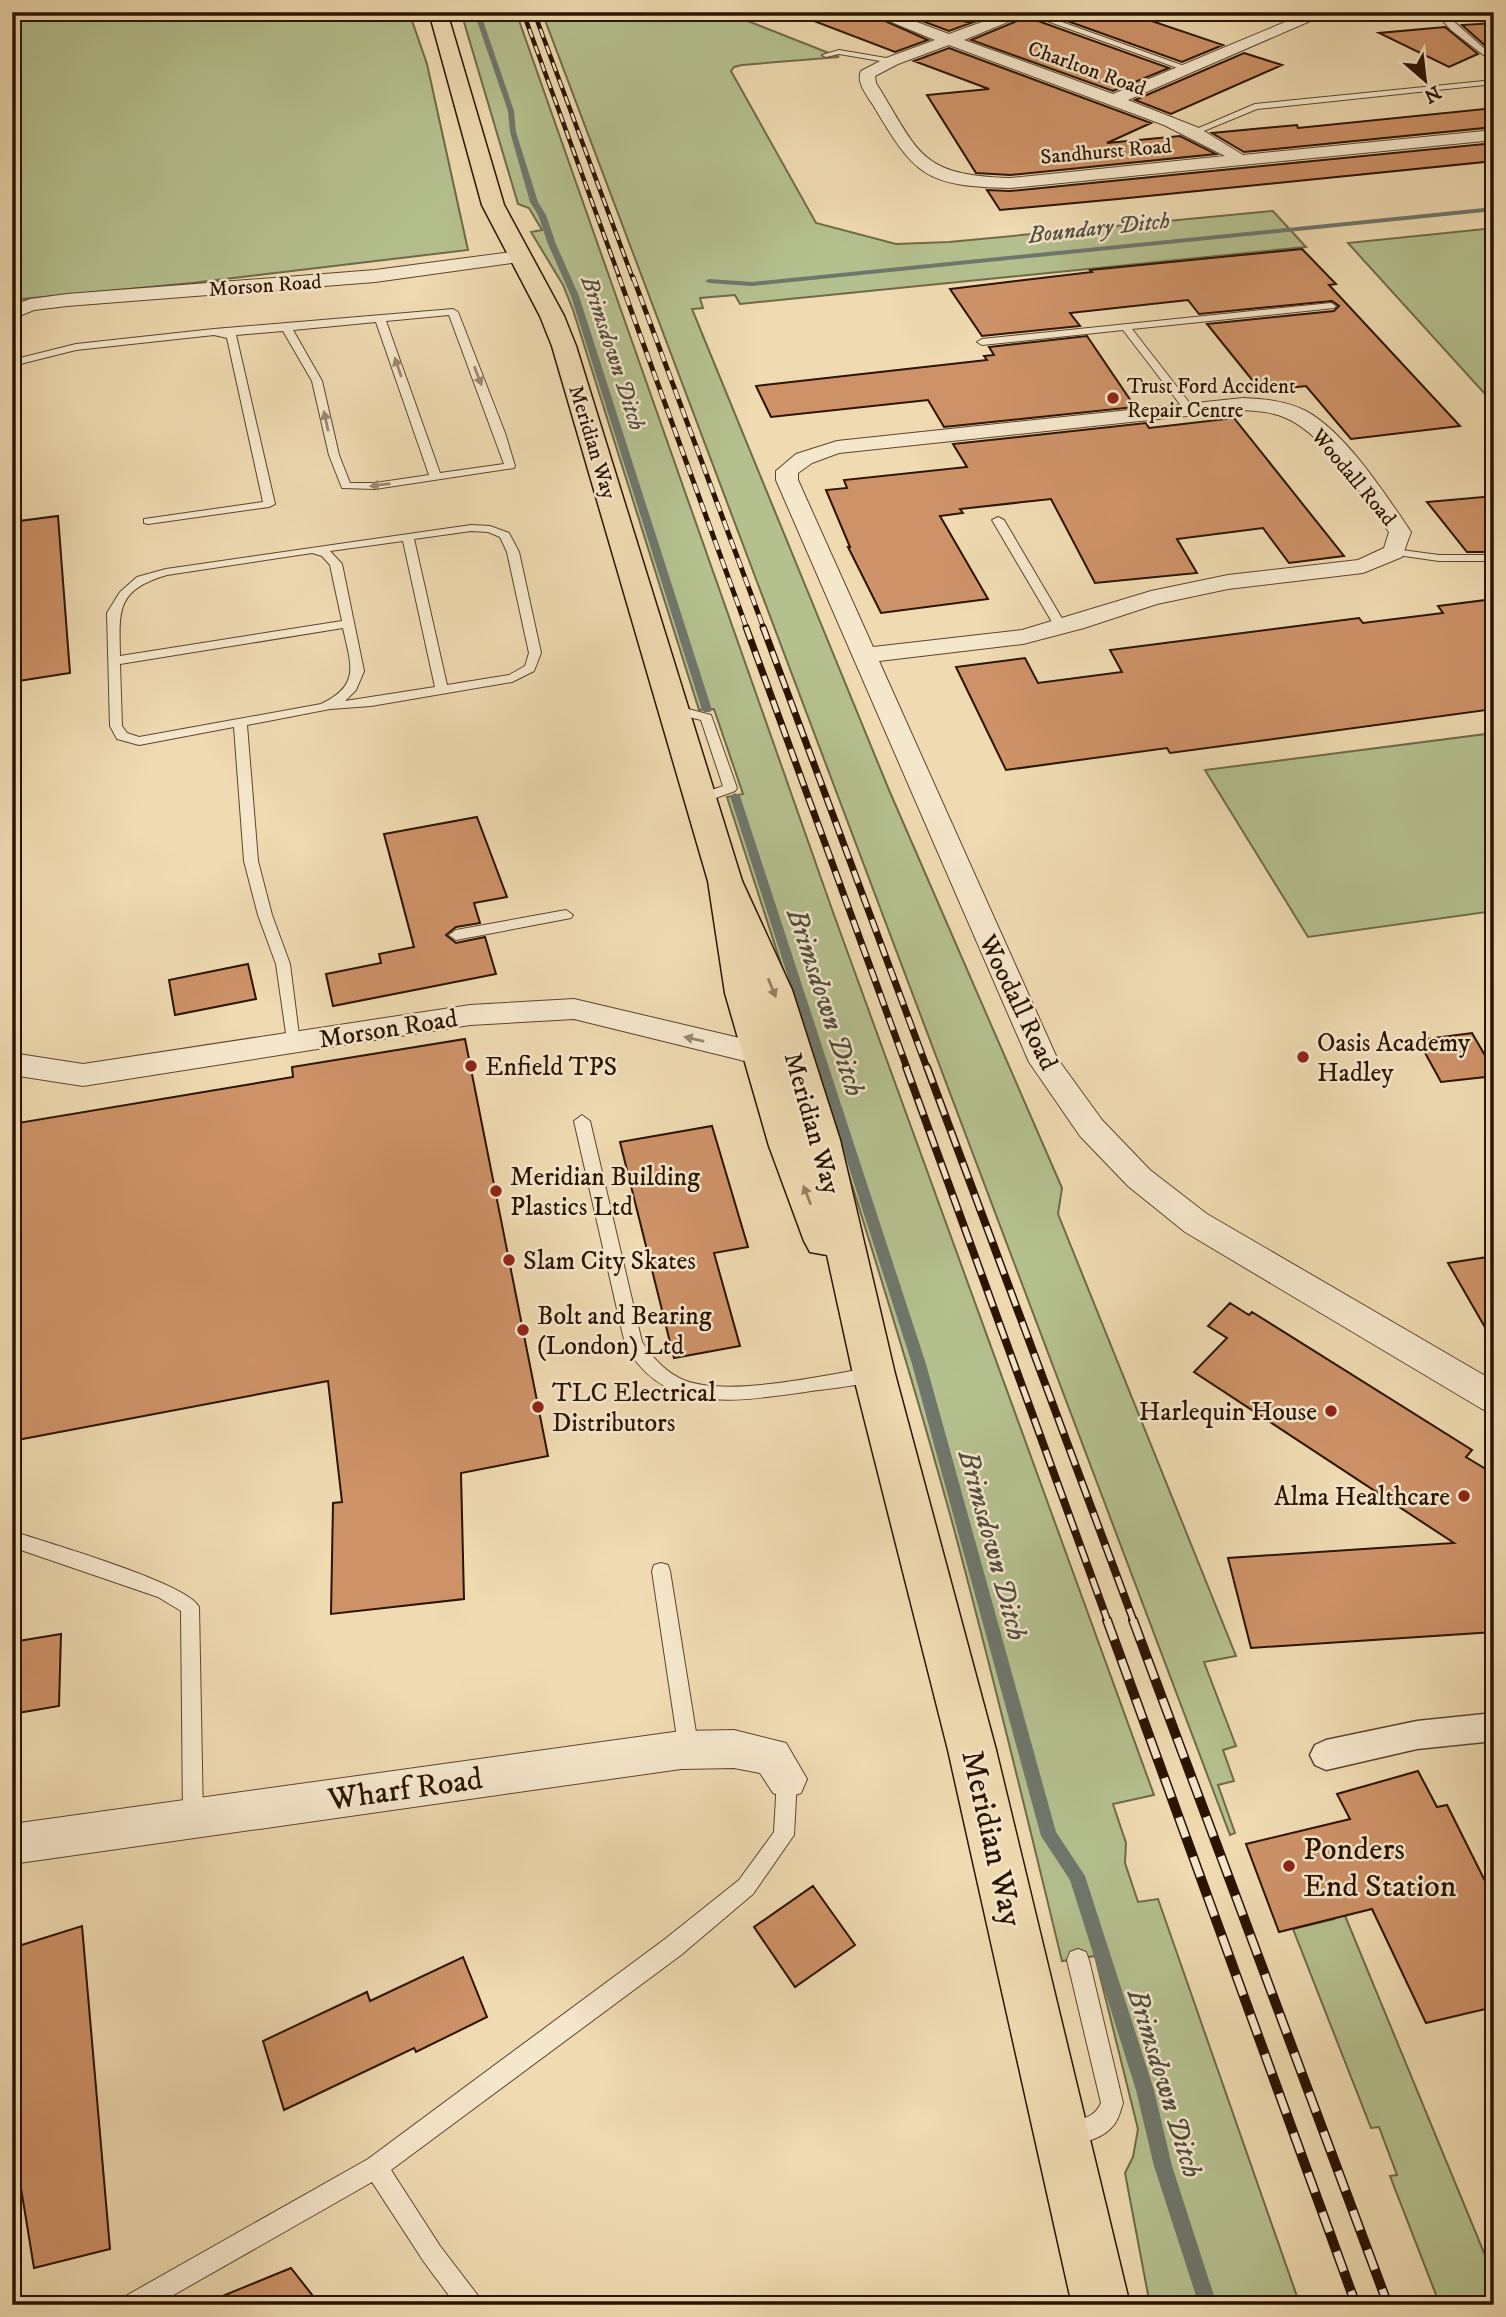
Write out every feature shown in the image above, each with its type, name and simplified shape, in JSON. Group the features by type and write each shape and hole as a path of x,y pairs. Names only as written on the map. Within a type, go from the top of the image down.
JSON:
{"main road":[{"name":"Meridian Way","path":"438,12 493,205 552,316 564,346 724,881 743,993 788,1146 874,1374"},
{"name":"Meridian Way","path":"724,881 774,990 821,1140 874,1374 922,1549 972,1750 1101,2305"}],"street":[{"name":"Charlton Road","path":"875,12 1113,100 1232,152 1240,161"},
{"name":"Sandhurst Road","path":"1025,12 870,70 866,78 868,83 918,160 931,169 954,178 1010,183 1494,135"},
{"path":"1113,100 1323,12"},
{"name":"Morson Road","path":"12,313 30,305 67,300 375,276 519,257"},
{"name":"Woodall Road","path":"863,655 1023,637 1152,598 1228,582 1363,566 1394,552 1400,532 1313,426 1299,416 1265,405 1243,404 836,447 810,455 796,463 787,471 787,480 863,655 1044,1062 1091,1128 1139,1178 1196,1223 1494,1399"},
{"name":"Morson Road","path":"12,1064 83,1075 470,1015 574,1009 761,1054"},
{"path":"1326,1755 1417,1735 1494,1727"},
{"name":"Wharf Road","path":"12,1844 690,1751 734,1749 772,1756 787,1779"}],"lane":[{"path":"1025,12 1186,68"},
{"path":"1439,12 1494,61"},
{"path":"826,55 839,52 892,61"},
{"path":"1191,133 1255,107 1494,82"},
{"path":"982,342 1331,306"},
{"path":"12,363 76,347 115,342 453,312 510,466 358,488 346,486 334,455 317,381 286,327"},
{"path":"380,319 436,478"},
{"path":"1125,327 1190,410"},
{"path":"148,521 269,504 232,337 225,333"},
{"path":"114,356 115,342"},
{"path":"998,520 1061,627"},
{"path":"471,528 490,529 505,535 516,564 535,653 530,668 512,678 371,702 324,707 139,741 122,736 116,726 113,612 124,594 141,579 166,572 408,537 471,528"},
{"path":"408,537 442,690"},
{"path":"312,550 326,554 336,564 358,671 354,686 345,698 324,707"},
{"path":"1394,552 1438,558 1494,558"},
{"path":"114,661 348,624"},
{"path":"240,723 251,861 265,915 283,964 293,1043"},
{"path":"456,935 566,915"},
{"path":"582,1121 634,1345 642,1360 658,1376 691,1389 736,1395 874,1374"},
{"path":"12,1539 164,1591 190,1608 193,1818"},
{"path":"661,1571 690,1751"},
{"path":"132,2305 376,2167 673,1947 746,1887 784,1835 787,1779"},
{"path":"1061,2134 1097,2128 1109,2117 1112,2103 1078,1960"},
{"path":"376,2167 432,2254 471,2305"}],"green space":[{"path":"12,12 409,12 427,64 468,250 192,283 12,300"},
{"path":"461,12 516,12 834,915 1154,1795 1113,1804 1126,1843 1125,1863 1138,1902 1158,1899 1300,2305 1150,2305 1125,2173 1133,2157 1138,2129 1095,1956 1062,1961 980,1628 899,1336 727,797 743,794 714,709 699,710 573,310 563,285 531,232 542,230 529,208 518,204"},
{"path":"542,12 725,12 839,57 742,65 731,71 816,223 896,244 949,242 1273,211 1306,247 740,304 735,295 700,298 703,308 692,309 889,790 1062,1188 1058,1214 1236,1656 1204,1662 1236,1746 1223,1750 1234,1781 1218,1785 1235,1833 1230,1835 1210,1782"},
{"path":"1494,228 1494,404 1348,243"},
{"path":"1494,733 1494,911 1308,937 1205,770"},
{"path":"1334,1889 1494,2277 1494,2305 1440,2305 1390,2176 1397,2175 1379,2127 1371,2128 1293,1929 1334,1919 1323,1892"}],"building":[{"path":"799,12 865,12 928,40 895,52 798,15"},
{"path":"898,12 939,12 969,23 971,12 1001,12 949,31"},
{"path":"1042,12 1125,12 1223,45 1182,62"},
{"path":"1027,17 1169,68 1113,91 971,40"},
{"path":"1494,23 1494,47 1489,49 1462,25"},
{"path":"1445,27 1478,54 1449,67 1379,33"},
{"path":"949,48 1151,123 1107,143 1180,136 1216,154 1010,175 976,173 927,95 989,89 914,61"},
{"path":"1244,53 1282,65 1171,114 1135,100"},
{"path":"1494,108 1494,127 1244,152 1212,133 1297,125 1298,128"},
{"path":"1494,143 1494,161 1000,210 987,190 1010,191"},
{"path":"1302,249 1336,284 1329,285 1460,426 1351,439 1306,386 1261,391 1207,324 1334,311 1339,306 1332,301 1199,314 1188,300 1070,313 1080,326 982,336 950,289 1092,272 1090,270"},
{"path":"1087,336 1135,407 944,427 928,400 771,417 756,386 987,360 984,356 994,355 989,347"},
{"path":"1234,418 1344,556 1289,563 1263,528 1177,539 1197,573 1095,583 1051,499 960,509 963,513 940,516 988,599 881,613 848,547 826,490 847,488 844,480 967,467 953,444 1146,423 1149,428"},
{"path":"1494,496 1494,552 1467,552 1427,502"},
{"path":"58,516 70,673 12,682 12,522"},
{"path":"1494,599 1494,709 1170,753 1167,748 1006,770 956,667 1025,658 1038,683 1122,672 1110,650 1359,618 1363,623 1443,613 1438,606"},
{"path":"477,817 507,897 474,903 480,923 456,927 446,935 456,943 485,937 496,974 333,1006 326,974 381,963 379,954 414,947 384,834"},
{"path":"248,964 256,999 175,1015 169,980"},
{"path":"1472,1033 1494,1071 1494,1076 1441,1082 1418,1040"},
{"path":"465,1039 548,1456 461,1473 464,1599 331,1614 333,1503 342,1502 328,1381 12,1441 12,1124 293,1077 292,1067"},
{"path":"712,1126 748,1247 714,1253 740,1346 674,1358 620,1142"},
{"path":"1494,1256 1494,1343 1448,1263"},
{"path":"1230,1303 1249,1315 1252,1312 1472,1450 1466,1457 1494,1474 1494,1632 1251,1648 1228,1558 1454,1543 1194,1372 1227,1338 1208,1326"},
{"path":"61,1634 59,1706 12,1714 12,1642"},
{"path":"1418,1771 1437,1807 1447,1805 1494,1899 1494,2007 1426,2023 1372,1909 1279,1932 1246,1844 1350,1819 1337,1794"},
{"path":"813,1886 855,1945 795,1987 754,1927"},
{"path":"82,1926 110,2249 34,2268 12,2133 12,1948"},
{"path":"463,1957 487,2017 416,2052 414,2048 284,2110 263,2041 367,1992 370,2001"},
{"path":"291,2268 320,2305 203,2305 203,2304"}],"waterway":[{"name":"Brimsdown Ditch","path":"477,12 511,111 513,132 534,202 542,215 575,296 707,710"},
{"name":"Boundary Ditch","path":"709,281 752,284 1494,209"},
{"name":"Brimsdown Ditch","path":"735,796 919,1364 1049,1836 1077,1876 1145,2090 1163,2166 1208,2305"}],"railway":[{"path":"523,12 620,279"},
{"path":"534,12 633,279"},
{"path":"619,277 747,629"},
{"path":"633,277 764,629"},
{"path":"746,627 907,1068"},
{"path":"763,627 927,1068"},
{"path":"906,1067 1108,1622"},
{"path":"927,1067 1134,1622"},
{"path":"1107,1620 1356,2305"},
{"path":"1133,1620 1388,2305"}],"place":[{"name":"Trust Ford Accident Repair Centre","path":"1113,398"},
{"name":"Oasis Academy Hadley","path":"1303,1057"},
{"name":"Enfield TPS","path":"471,1066"},
{"name":"Meridian Building Plastics Ltd","path":"496,1191"},
{"name":"Slam City Skates","path":"509,1260"},
{"name":"Bolt and Bearing (London) Ltd","path":"523,1330"},
{"name":"TLC Electrical Distributors","path":"538,1407"},
{"name":"Harlequin House","path":"1331,1411"},
{"name":"Alma Healthcare","path":"1464,1496"},
{"name":"Ponders End Station","path":"1289,1866"}]}
